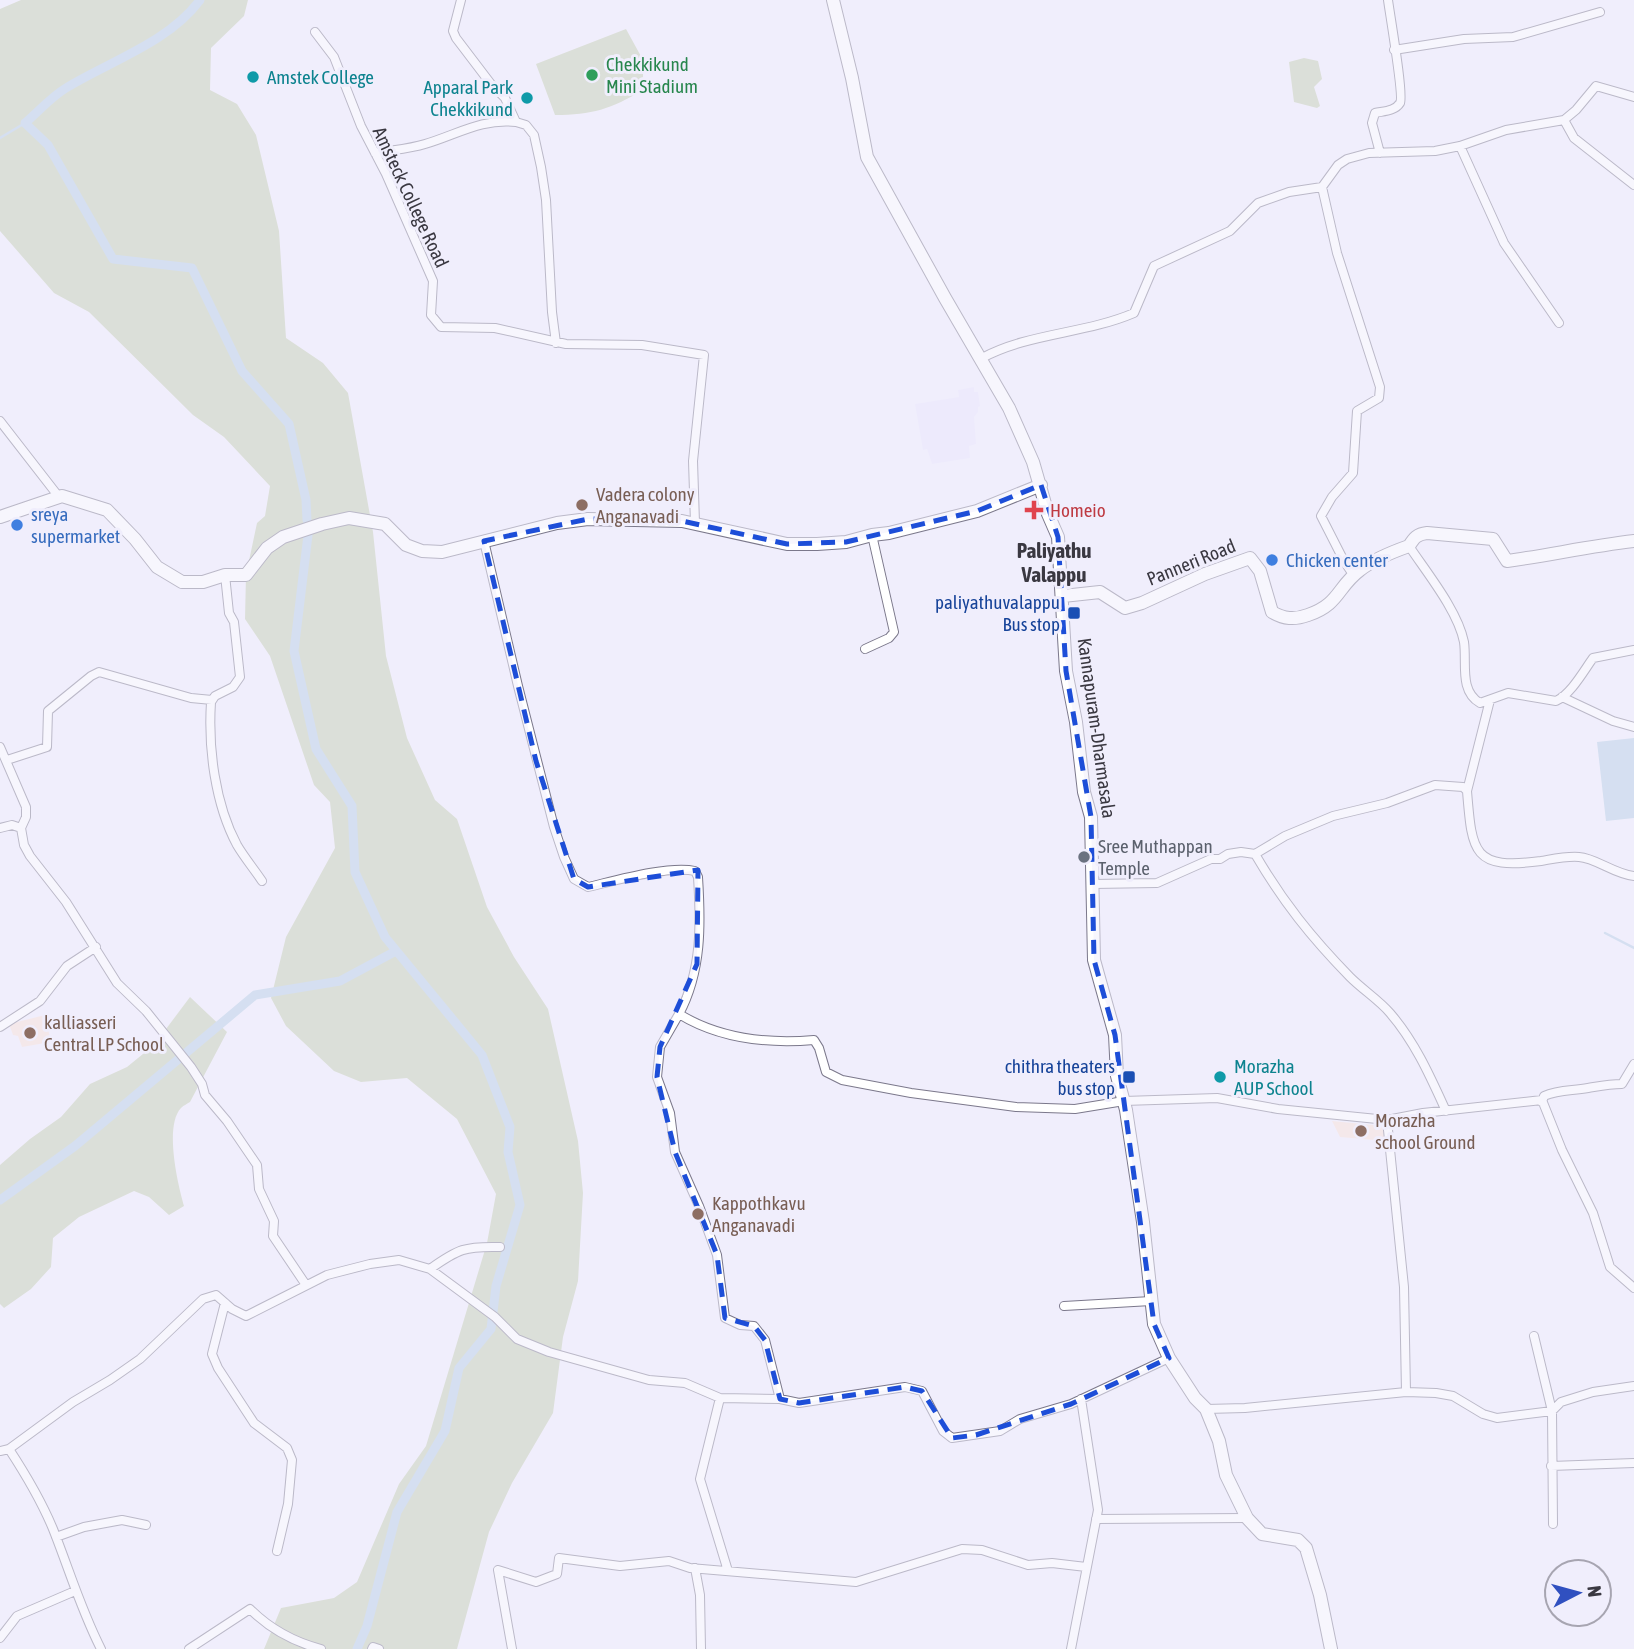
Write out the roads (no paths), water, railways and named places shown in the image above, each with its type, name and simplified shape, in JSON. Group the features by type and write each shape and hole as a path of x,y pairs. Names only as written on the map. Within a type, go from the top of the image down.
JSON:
{"main road":[{"name":"Kannapuram-Dharmasala","path":"832,0 852,78 867,157 1009,408 1041,485 1048,514 1058,537 1066,671 1076,722 1084,792 1091,817 1094,960 1115,1035 1117,1076 1124,1101 1143,1222 1154,1324 1169,1358 1195,1398 1206,1409 1219,1441 1226,1475 1247,1518"},
{"path":"0,517 60,497 107,510 157,567 182,582 203,582 225,575 246,575 267,548 283,537 322,523 349,518 385,524 406,545 422,551 442,552 557,523 587,519 695,523 787,544 846,542 976,511 1041,485"},
{"name":"Panneri Road","path":"1063,596 1100,592 1125,608 1250,558 1260,571 1272,612 1284,619 1300,618 1325,609 1354,576 1378,559 1409,547 1415,537 1427,533 1493,539 1507,561 1634,541"},
{"path":"1247,1518 1262,1534 1297,1540 1306,1548 1320,1595 1331,1649"}],"street":[{"path":"461,0 453,31 472,62 505,98 516,122"},
{"path":"1380,153 1372,123 1375,113 1396,108 1402,100 1388,0"},
{"path":"1394,50 1464,38 1513,37 1600,12"},
{"name":"Amsteck College Road","path":"315,32 334,57 361,126 433,281 430,315 440,327 495,328 555,343 642,345 704,355 693,461 695,523"},
{"path":"982,358 1003,347 1113,322 1134,313 1154,266 1230,231 1258,202 1289,192 1322,187 1338,165 1347,159 1369,153 1434,151 1460,146 1506,130 1564,120 1576,110 1595,86 1634,97"},
{"path":"375,153 424,145 459,130 496,120 526,125 534,135 546,200 551,313 555,343"},
{"path":"1564,120 1574,138 1634,184"},
{"path":"1460,146 1504,243 1559,323"},
{"path":"1322,187 1337,253 1380,387 1379,398 1357,411 1353,473 1332,497 1321,516 1354,576"},
{"path":"0,421 60,497"},
{"path":"865,649 890,638 894,632 872,535"},
{"path":"484,541 547,801 564,858 574,879 588,887 680,871 695,872 698,877 700,931 697,964 678,1014 660,1047 657,1077 670,1113 675,1152 717,1255 725,1318 740,1325 754,1326 765,1340 780,1399"},
{"path":"1409,547 1461,630 1467,691 1480,703 1508,693 1556,701 1574,684 1593,658 1634,650"},
{"path":"225,575 240,677 233,687 215,696 212,701 212,750 225,815 238,846 262,881"},
{"path":"7,760 47,747 48,711 99,672 191,698 212,701"},
{"path":"1562,697 1613,721 1634,727"},
{"path":"1490,700 1466,791 1469,826 1480,855 1499,863 1519,864 1586,858 1605,868 1634,876"},
{"path":"0,747 26,807 26,817 21,828 24,845 30,856 66,902 117,983 146,1011 180,1053 202,1084 205,1095 227,1121 257,1165 259,1189 274,1221 273,1236 306,1285"},
{"path":"1093,884 1157,883 1211,859 1220,859 1228,853 1255,854 1285,836 1333,816 1387,803 1434,785 1463,787 1466,791"},
{"path":"0,828 12,825 21,828"},
{"path":"1255,854 1278,894 1322,949 1389,1012 1424,1063 1446,1111"},
{"path":"0,1027 40,1001 67,966 96,947"},
{"path":"678,1014 723,1033 759,1041 814,1040 826,1072 842,1080 911,1093 1016,1107 1075,1108 1124,1101 1217,1098 1278,1109 1387,1120 1446,1111 1542,1102"},
{"path":"1634,1064 1622,1084 1556,1090 1544,1096 1542,1102 1593,1213 1610,1267 1634,1288"},
{"path":"1387,1120 1404,1287 1406,1392"},
{"path":"430,1269 456,1250 477,1246 500,1247"},
{"path":"101,1649 85,1618 56,1537 34,1488 4,1450 140,1359 203,1299 216,1295 246,1316 327,1275 399,1260 430,1269 493,1315 517,1339 549,1352 649,1380 685,1383 720,1398 780,1399 799,1403 905,1387 922,1391 943,1432 952,1437 1000,1431 1020,1419 1042,1414 1081,1399 1169,1358"},
{"path":"1064,1306 1150,1301"},
{"path":"225,1303 212,1354 218,1368 254,1423 287,1448 292,1460 288,1504 277,1551"},
{"path":"1534,1336 1552,1411 1553,1524"},
{"path":"1206,1409 1245,1408 1406,1392 1453,1396 1483,1414 1497,1418 1552,1411 1561,1402 1593,1392 1634,1386"},
{"path":"720,1398 700,1479 728,1571"},
{"path":"1071,1649 1098,1510 1081,1399"},
{"path":"1551,1466 1634,1462"},
{"path":"1096,1519 1247,1518"},
{"path":"56,1537 84,1527 122,1520 146,1524"},
{"path":"512,1649 498,1570 536,1582 557,1574 559,1558 620,1566 669,1561 695,1568 856,1582 962,1549 982,1550 1028,1565 1052,1563 1086,1567"},
{"path":"695,1568 700,1595 701,1649"},
{"path":"0,1638 17,1616 75,1591"},
{"path":"189,1649 250,1609 296,1642 321,1649"},
{"path":"372,1649 379,1649"}],"water":[{"path":"1634,738 1634,818 1606,821 1597,742"}],"waterway":[{"path":"200,0 187,15 155,40 66,88 25,123 48,145 113,259 192,268 242,371 289,424 306,500 307,520"},
{"path":"0,138 25,123"},
{"path":"308,535 294,651 316,749 352,806 355,872 385,937 482,1055 510,1127 508,1152 520,1205 496,1286 491,1329 459,1368 445,1431 397,1512 367,1626 357,1649"},
{"path":"1605,933 1634,948"},
{"path":"0,1200 75,1146 255,995 340,981 396,951"}],"place":[{"name":"Chekkikund Mini Stadium","path":"592,75"},
{"name":"Amstek College","path":"253,77"},
{"name":"Apparal Park Chekkikund","path":"527,98"},
{"name":"Vadera colony Anganavadi","path":"582,505"},
{"name":"Homeio","path":"1034,510"},
{"name":"sreya supermarket","path":"17,525"},
{"name":"Chicken center","path":"1272,560"},
{"name":"paliyathuvalappu Bus stop","path":"1074,613"},
{"name":"Sree Muthappan Temple","path":"1084,857"},
{"name":"kalliasseri Central LP School","path":"30,1033"},
{"name":"chithra theaters bus stop","path":"1129,1077"},
{"name":"Morazha AUP School","path":"1220,1077"},
{"name":"Morazha school Ground","path":"1361,1131"},
{"name":"Kappothkavu Anganavadi","path":"698,1214"}],"district":[{"name":"Paliyathu Valappu","path":"1054,562"}]}
